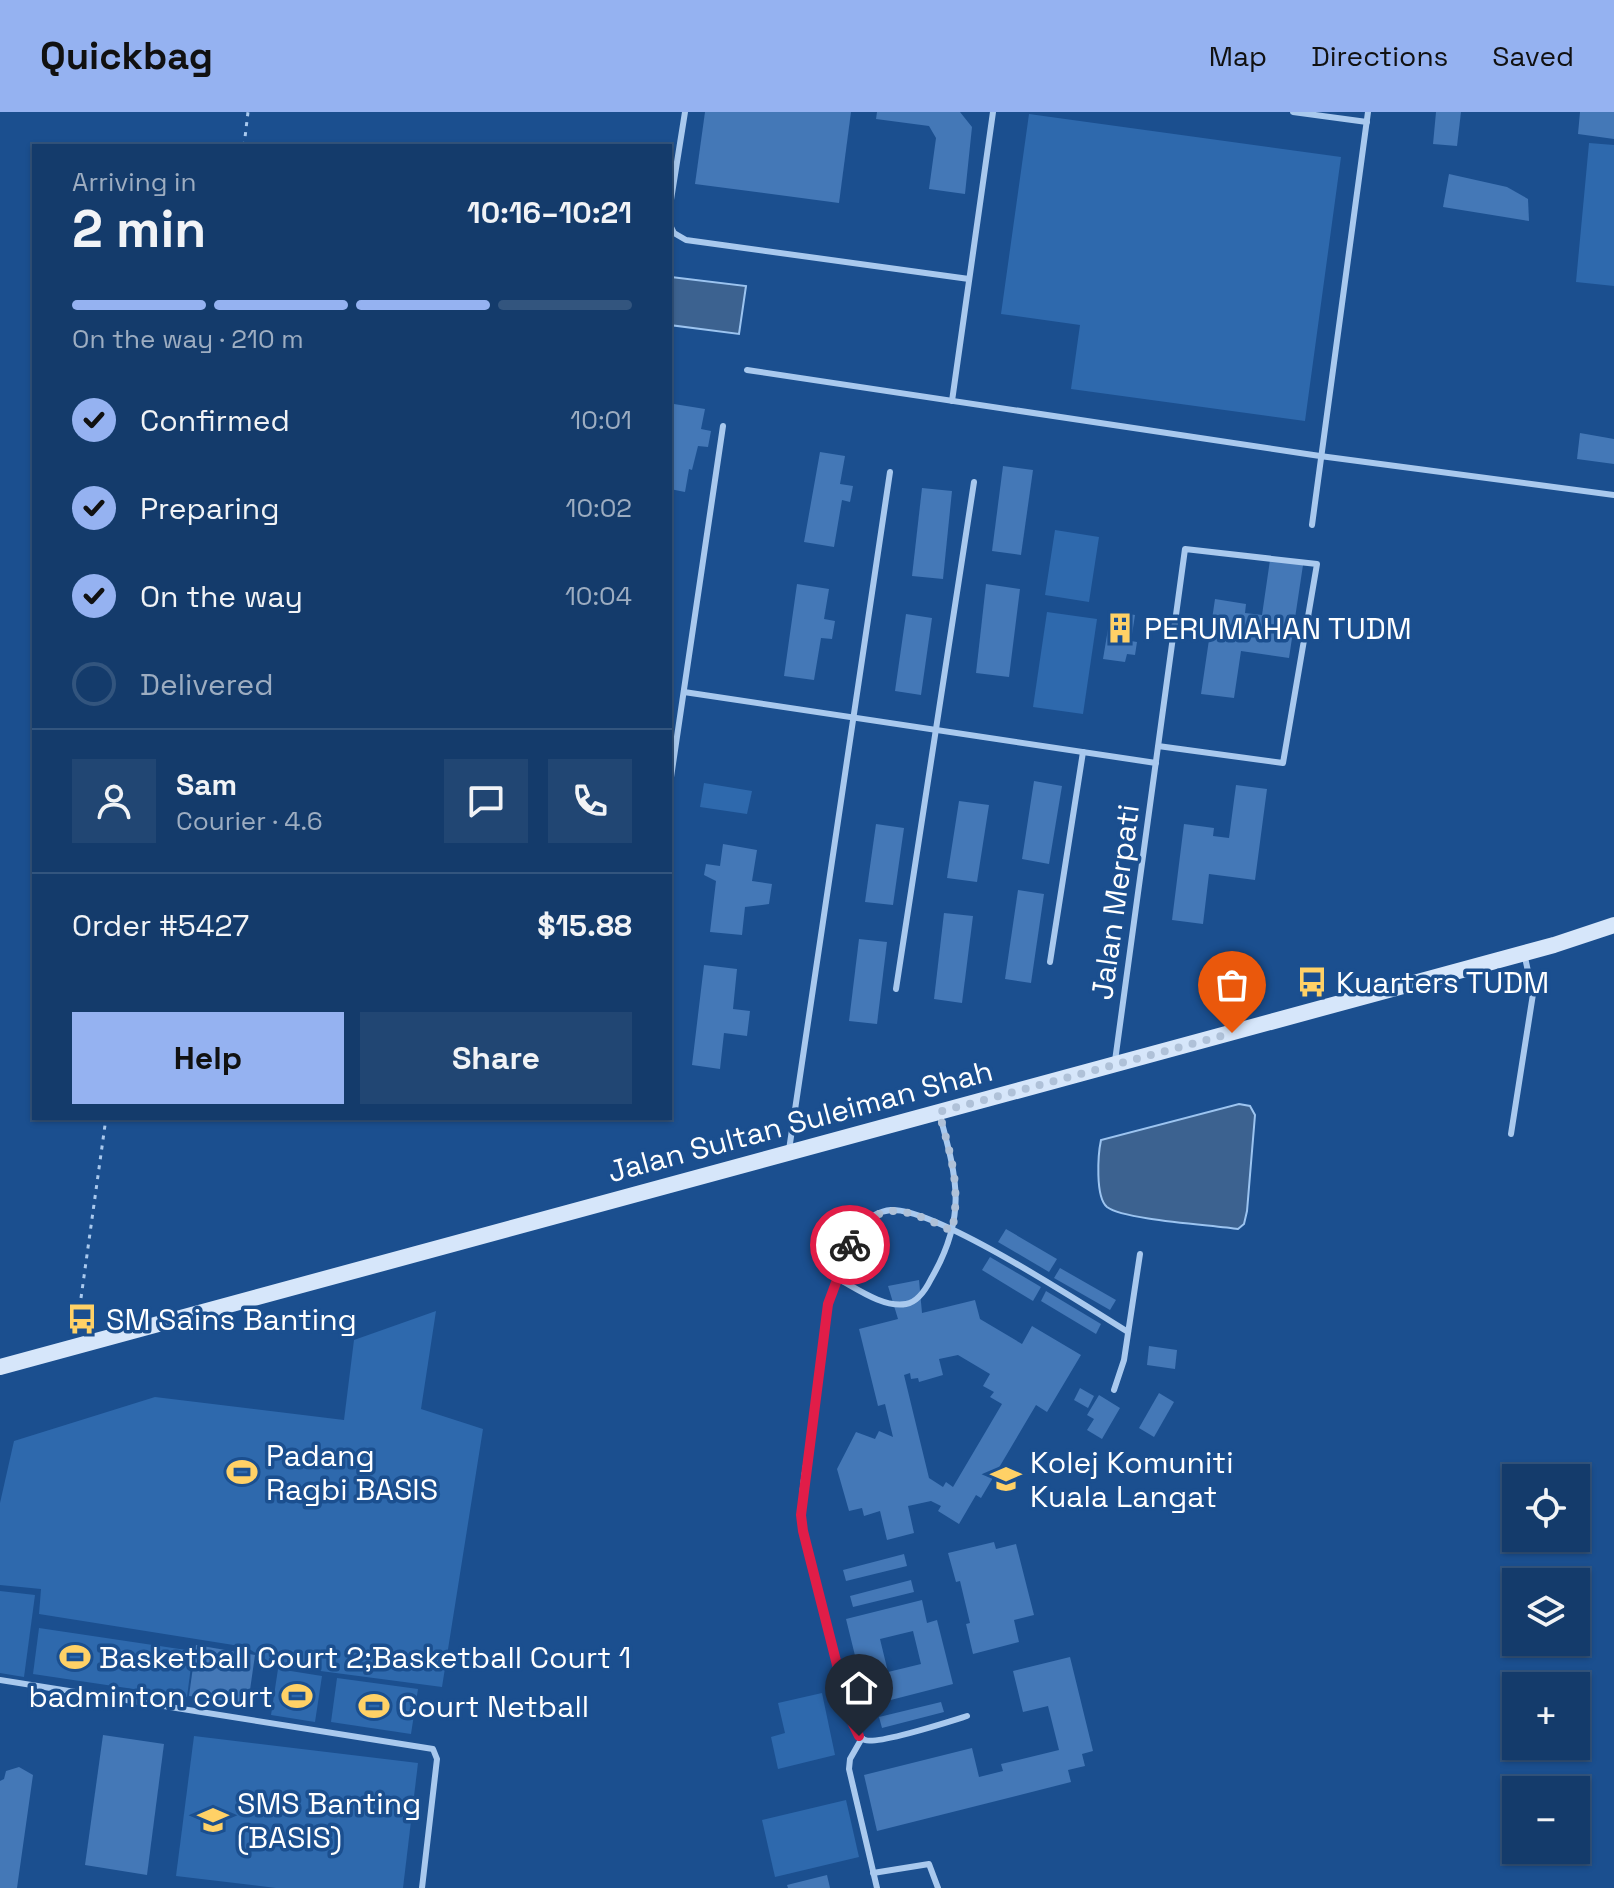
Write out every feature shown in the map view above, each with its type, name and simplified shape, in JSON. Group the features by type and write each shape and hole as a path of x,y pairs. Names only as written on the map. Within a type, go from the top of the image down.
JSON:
{"street":[{"name":"Jalan Sultan Suleiman Shah","path":"0,1367 1524,953 1614,925"}],"lane":[{"path":"672,193 685,112"},
{"path":"952,401 993,112"},
{"path":"1293,112 1367,122"},
{"path":"1312,525 1368,112"},
{"path":"672,229 686,240 969,279"},
{"path":"747,370 1320,456 1614,495"},
{"path":"672,771 723,426"},
{"path":"789,1153 890,472"},
{"path":"896,989 974,482"},
{"name":"Jalan Merpati","path":"1115,1065 1158,746 1185,549 1317,564 1283,763 1158,746"},
{"path":"684,692 1156,763"},
{"path":"1050,962 1083,752"},
{"path":"1511,1134 1533,994 1524,953"},
{"path":"837,1278 891,1303 909,1304 926,1288 952,1231 957,1203 957,1186 939,1112"},
{"path":"862,1738 851,1720 801,1523 826,1319 837,1278 858,1230 865,1221 882,1211 913,1213 994,1251 1128,1332"},
{"path":"1114,1390 1120,1378 1140,1254"},
{"path":"0,1680 433,1749 437,1759 422,1888"},
{"path":"862,1738 880,1740 967,1716"},
{"path":"862,1738 849,1769 877,1888"},
{"path":"873,1873 929,1864 938,1888"}],"path":[{"path":"244,144 248,112"},
{"path":"81,1298 106,1120"}],"shaded area":[{"path":"1029,114 1341,157 1305,421 1071,389 1080,325 1001,314"},
{"path":"1589,143 1614,145 1614,286 1576,282"},
{"path":"672,277 746,286 739,334 672,325"},
{"path":"1055,530 1099,537 1089,602 1045,595"},
{"path":"1047,612 1097,619 1083,714 1033,707"},
{"path":"704,783 752,791 747,814 700,807"},
{"path":"1239,1104 1250,1106 1255,1115 1247,1211 1244,1224 1238,1229 1149,1219 1116,1212 1103,1202 1098,1165 1101,1140"},
{"name":"Padang Ragbi BASIS","path":"436,1311 421,1409 483,1429 442,1687 275,1665 246,1647 39,1614 41,1589 0,1585 0,1503 14,1441 155,1397 344,1420 354,1340"},
{"path":"0,1591 35,1595 24,1677 0,1673"},
{"path":"39,1628 193,1651 187,1697 33,1674"},
{"name":"badminton court","path":"278,1669 322,1676 315,1722 271,1715"},
{"name":"Court Netball","path":"337,1678 418,1689 411,1734 331,1722"},
{"path":"822,1693 835,1755 778,1769 771,1737 785,1733 778,1703"},
{"path":"194,1736 418,1763 403,1888 276,1888 176,1876"},
{"path":"846,1800 859,1857 775,1877 762,1820"}],"building":[{"path":"705,112 851,112 839,203 695,184"},
{"path":"877,112 960,112 972,127 965,194 929,189 936,138 929,126 876,119"},
{"path":"1436,112 1461,112 1457,146 1433,144"},
{"path":"1580,112 1614,112 1614,139 1578,134"},
{"path":"1449,174 1507,187 1528,199 1529,221 1443,207"},
{"path":"674,404 705,409 701,429 711,431 708,447 698,446 692,470 689,469 685,492 672,489"},
{"path":"1580,433 1614,439 1614,464 1577,459"},
{"path":"820,452 845,456 840,484 853,486 850,502 842,500 834,547 804,542"},
{"path":"1003,466 1033,470 1021,555 992,551"},
{"path":"922,488 952,491 943,579 912,576"},
{"path":"1270,560 1303,565 1289,658 1241,651 1234,698 1201,694 1215,599 1246,604 1245,613 1262,615"},
{"path":"797,584 829,589 824,619 835,621 832,639 821,638 814,680 784,676"},
{"path":"986,584 1020,589 1009,677 976,673"},
{"name":"PERUMAHAN TUDM","path":"1111,611 1135,615 1131,641 1137,642 1135,655 1127,654 1125,662 1103,659"},
{"path":"906,614 932,618 921,695 895,691"},
{"path":"1034,781 1062,786 1049,864 1022,859"},
{"path":"1236,785 1267,789 1255,880 1209,874 1203,924 1172,920 1184,824 1214,828 1213,836 1229,838"},
{"path":"959,801 989,805 977,882 947,878"},
{"path":"876,824 904,828 893,905 865,902"},
{"path":"723,844 757,850 752,881 772,884 769,904 745,907 742,935 710,932 716,881 704,875 706,864 720,866"},
{"path":"1018,890 1044,894 1031,983 1005,979"},
{"path":"944,913 973,916 962,1003 934,999"},
{"path":"859,939 887,942 877,1024 849,1021"},
{"path":"704,965 737,969 733,1009 750,1011 747,1036 724,1033 720,1069 692,1065"},
{"path":"1006,1229 1057,1259 1049,1272 998,1242"},
{"path":"990,1257 1041,1287 1033,1301 982,1270"},
{"path":"1060,1268 1116,1300 1110,1310 1054,1278"},
{"path":"919,1280 922,1313 975,1300 980,1319 1022,1344 1032,1326 1081,1355 1047,1412 1036,1405 981,1498 976,1495 959,1524 938,1511 941,1506 931,1501 908,1506 914,1533 887,1540 880,1511 864,1516 862,1508 849,1511 837,1469 856,1432 875,1439 879,1431 893,1437 885,1404 878,1406 859,1329 898,1319 888,1286","holes":["958,1355 990,1374 983,1386 994,1392 990,1397 1002,1404 953,1487 946,1482 943,1487 929,1478 904,1375 910,1373 911,1379 918,1378 919,1382 943,1375 939,1359"]},
{"path":"1046,1291 1101,1324 1096,1334 1041,1301"},
{"path":"1149,1346 1177,1350 1175,1369 1147,1365"},
{"path":"1080,1388 1094,1396 1088,1408 1074,1400"},
{"path":"1159,1393 1174,1402 1154,1437 1139,1428"},
{"path":"1099,1395 1120,1408 1102,1439 1087,1430 1094,1419 1087,1415"},
{"path":"994,1542 996,1549 1016,1544 1034,1615 1014,1620 1019,1642 973,1654 966,1624 970,1623 960,1581 956,1582 948,1553"},
{"path":"904,1554 907,1566 846,1581 843,1570"},
{"path":"911,1580 914,1592 853,1607 850,1596"},
{"path":"922,1600 927,1623 937,1620 953,1684 879,1703 874,1681 862,1684 846,1619","holes":["913,1631 921,1664 888,1672 880,1639"]},
{"path":"196,1645 255,1655 248,1704 189,1696"},
{"path":"1070,1657 1093,1751 1082,1754 1085,1766 1068,1770 1071,1782 877,1831 864,1775 972,1748 979,1777 1003,1771 1001,1764 1059,1750 1048,1706 1023,1712 1013,1671"},
{"path":"941,1702 944,1712 882,1728 879,1717"},
{"path":"103,1735 164,1744 147,1875 85,1865"},
{"path":"19,1767 33,1775 17,1888 0,1888 0,1781 4,1779 6,1771"},
{"path":"827,1875 830,1888 788,1888 787,1885"}],"way so far":[{"path":"850,1245 865,1221 882,1211 913,1213 952,1231 957,1186 939,1112 1232,1033"}],"place":[{"name":"PERUMAHAN TUDM","path":"1120,628"},
{"name":"Kuarters TUDM","path":"1312,982"},
{"name":"SM Sains Banting","path":"82,1319"},
{"name":"Padang Ragbi BASIS","path":"242,1472"},
{"name":"Kolej Komuniti Kuala Langat","path":"1006,1479"},
{"name":"Basketball Court 2;Basketball Court 1","path":"75,1657"},
{"name":"badminton court","path":"297,1696"},
{"name":"Court Netball","path":"374,1706"},
{"name":"SMS Banting (BASIS)","path":"213,1820"}],"route":[{"path":"850,1245 828,1304 801,1515 851,1720 859,1736"}]}
